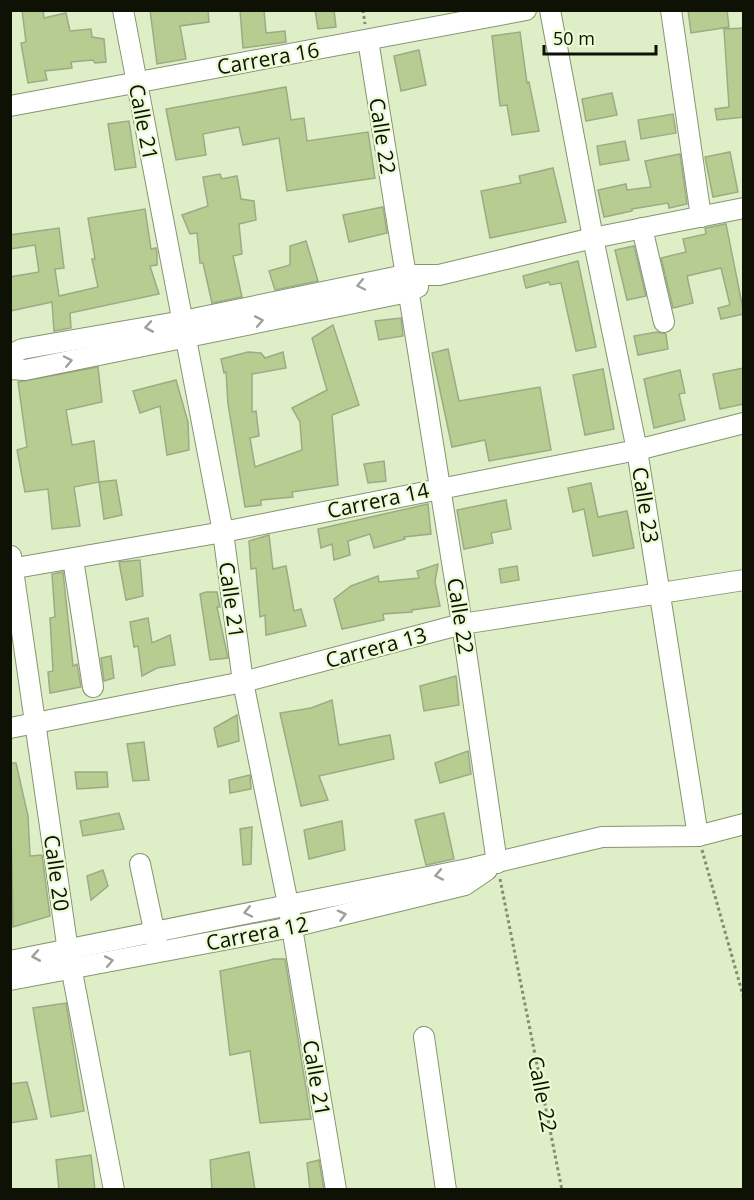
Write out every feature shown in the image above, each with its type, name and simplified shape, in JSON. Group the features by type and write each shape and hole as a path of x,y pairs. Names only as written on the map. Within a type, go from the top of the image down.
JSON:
{"street":[{"name":"Calle 21","path":"123,10 223,532 243,682 288,904 336,1190"},
{"name":"Carrera 16","path":"10,106 526,10"},
{"name":"Calle 23","path":"550,10 593,238 637,450 698,836"},
{"path":"670,10 701,217"},
{"name":"Calle 22","path":"368,40 441,487 496,863"},
{"path":"10,369 25,370 185,328 407,284 593,238 744,208"},
{"path":"642,228 664,322"},
{"path":"10,355 22,349 185,328"},
{"name":"Carrera 14","path":"11,564 73,559 223,532 637,450 744,423"},
{"path":"73,559 93,687"},
{"name":"Calle 20","path":"11,564 70,959 114,1190"},
{"name":"Carrera 13","path":"10,728 243,682 462,624 660,595 744,580"},
{"name":"Carrera 12","path":"10,980 154,932 496,863 602,837 698,836 744,824"},
{"name":"Carrera 12","path":"10,961 158,952 292,927 465,885 496,863"},
{"path":"140,864 158,952"},
{"path":"424,1038 446,1190"}],"path":[{"path":"698,836 744,999"},
{"name":"Calle 22","path":"496,863 562,1190"}],"building":[{"path":"22,10 43,10 44,18 66,13 70,31 91,29 92,37 104,39 106,62 95,63 93,60 71,62 72,68 45,71 47,80 28,83 21,43 26,42"},
{"path":"150,10 208,10 209,22 180,26 186,59 157,64"},
{"path":"240,10 264,10 266,33 285,31 286,42 243,48"},
{"path":"315,10 334,10 336,27 318,29"},
{"path":"688,10 727,10 729,27 691,33"},
{"path":"744,28 744,117 717,120 715,109 729,107 724,29"},
{"path":"520,32 527,83 529,82 539,131 512,135 507,105 500,106 492,36"},
{"path":"419,50 426,85 401,91 394,56"},
{"path":"286,87 291,120 304,118 307,141 368,132 375,178 287,191 279,138 243,145 239,127 203,134 206,155 176,160 166,109"},
{"path":"612,93 617,115 586,121 582,99"},
{"path":"673,114 676,133 641,139 638,120"},
{"path":"129,121 136,167 115,170 108,124"},
{"path":"625,141 629,160 600,165 597,146"},
{"path":"730,152 738,192 713,197 705,157"},
{"path":"680,154 687,204 669,208 668,203 632,209 632,211 604,217 598,190 626,184 627,190 651,187 645,161"},
{"path":"553,168 566,222 490,238 481,191 521,183 519,176"},
{"path":"220,174 222,179 237,176 241,199 254,201 256,220 239,224 242,254 233,256 242,297 212,303 203,263 200,263 197,233 190,234 182,215 208,206 203,177"},
{"path":"383,207 387,233 349,242 343,215"},
{"path":"145,209 151,249 156,248 157,252 157,265 150,266 159,294 70,313 71,328 54,331 52,302 10,311 10,277 39,272 35,245 10,249 10,235 59,228 64,268 55,269 59,296 98,287 92,259 95,259 88,218"},
{"path":"726,224 744,314 721,319 718,308 730,305 721,268 687,276 693,303 673,308 661,258 686,252 683,239 706,234 705,228"},
{"path":"306,241 318,281 275,290 269,271 290,265 290,246"},
{"path":"634,246 646,296 627,300 615,250"},
{"path":"578,261 596,347 576,351 561,283 550,285 549,282 526,288 523,276"},
{"path":"401,318 403,336 379,340 375,321"},
{"path":"333,325 359,405 332,415 338,485 292,492 293,497 261,500 261,505 245,507 228,404 226,372 224,373 221,359 248,352 261,353 265,358 283,352 286,368 252,374 252,412 256,411 259,436 250,438 255,467 302,450 300,422 292,408 327,390 312,338"},
{"path":"657,332 666,334 668,349 638,355 634,336"},
{"path":"448,349 459,401 540,387 551,450 489,461 485,440 452,447 432,353"},
{"path":"98,367 102,402 66,410 72,445 94,441 99,482 74,487 80,526 52,529 48,489 25,492 17,450 27,447 18,382"},
{"path":"744,368 744,404 720,409 713,374"},
{"path":"603,369 614,429 585,435 573,375"},
{"path":"680,370 685,393 679,394 685,420 654,428 644,379"},
{"path":"176,380 188,422 189,450 167,455 160,406 140,413 133,391"},
{"path":"384,461 386,481 368,483 364,464"},
{"path":"116,480 122,515 104,519 99,482"},
{"path":"591,483 598,517 627,511 634,548 593,556 584,509 573,512 568,488"},
{"path":"506,500 511,529 491,533 493,543 464,549 457,510"},
{"path":"428,504 431,534 404,537 405,539 374,548 370,534 348,541 350,555 334,560 332,544 321,548 318,529"},
{"path":"269,535 273,569 286,566 294,611 301,609 306,626 266,635 265,615 260,617 256,568 251,569 249,541"},
{"path":"140,560 143,596 126,600 119,562"},
{"path":"438,564 435,582 440,606 412,610 412,612 383,614 384,620 342,629 334,599 351,586 378,576 379,582 419,578 417,571"},
{"path":"517,566 519,580 501,583 499,569"},
{"path":"63,572 73,666 77,664 81,687 50,693 48,672 53,671 50,618 55,617 52,574"},
{"path":"217,592 220,607 217,607 228,658 210,660 200,594"},
{"path":"148,618 152,643 170,635 175,665 157,668 142,676 138,646 134,647 130,622"},
{"path":"111,656 114,678 104,681 101,658"},
{"path":"456,676 459,705 424,711 420,686"},
{"path":"332,700 339,745 390,735 394,759 319,776 328,800 301,806 280,713 311,708"},
{"path":"237,715 239,741 218,747 214,728"},
{"path":"144,742 149,780 133,781 127,744"},
{"path":"468,751 471,774 440,783 435,763"},
{"path":"10,763 16,763 28,816 30,856 42,855 50,916 13,927"},
{"path":"75,772 107,772 108,787 77,789"},
{"path":"250,775 251,789 230,793 229,780"},
{"path":"119,813 124,829 83,836 80,821"},
{"path":"444,813 454,859 426,865 415,820"},
{"path":"342,821 345,850 309,859 304,830"},
{"path":"252,827 251,864 243,865 240,829"},
{"path":"103,870 108,886 91,900 87,876"},
{"path":"274,959 285,959 311,1119 260,1123 250,1051 230,1055 220,971"},
{"path":"66,1003 84,1111 51,1117 33,1008"},
{"path":"27,1082 37,1119 10,1123 10,1084"},
{"path":"249,1152 255,1190 212,1190 210,1160"},
{"path":"91,1155 95,1190 59,1190 56,1160"},
{"path":"319,1160 324,1190 310,1190 307,1163"}]}
